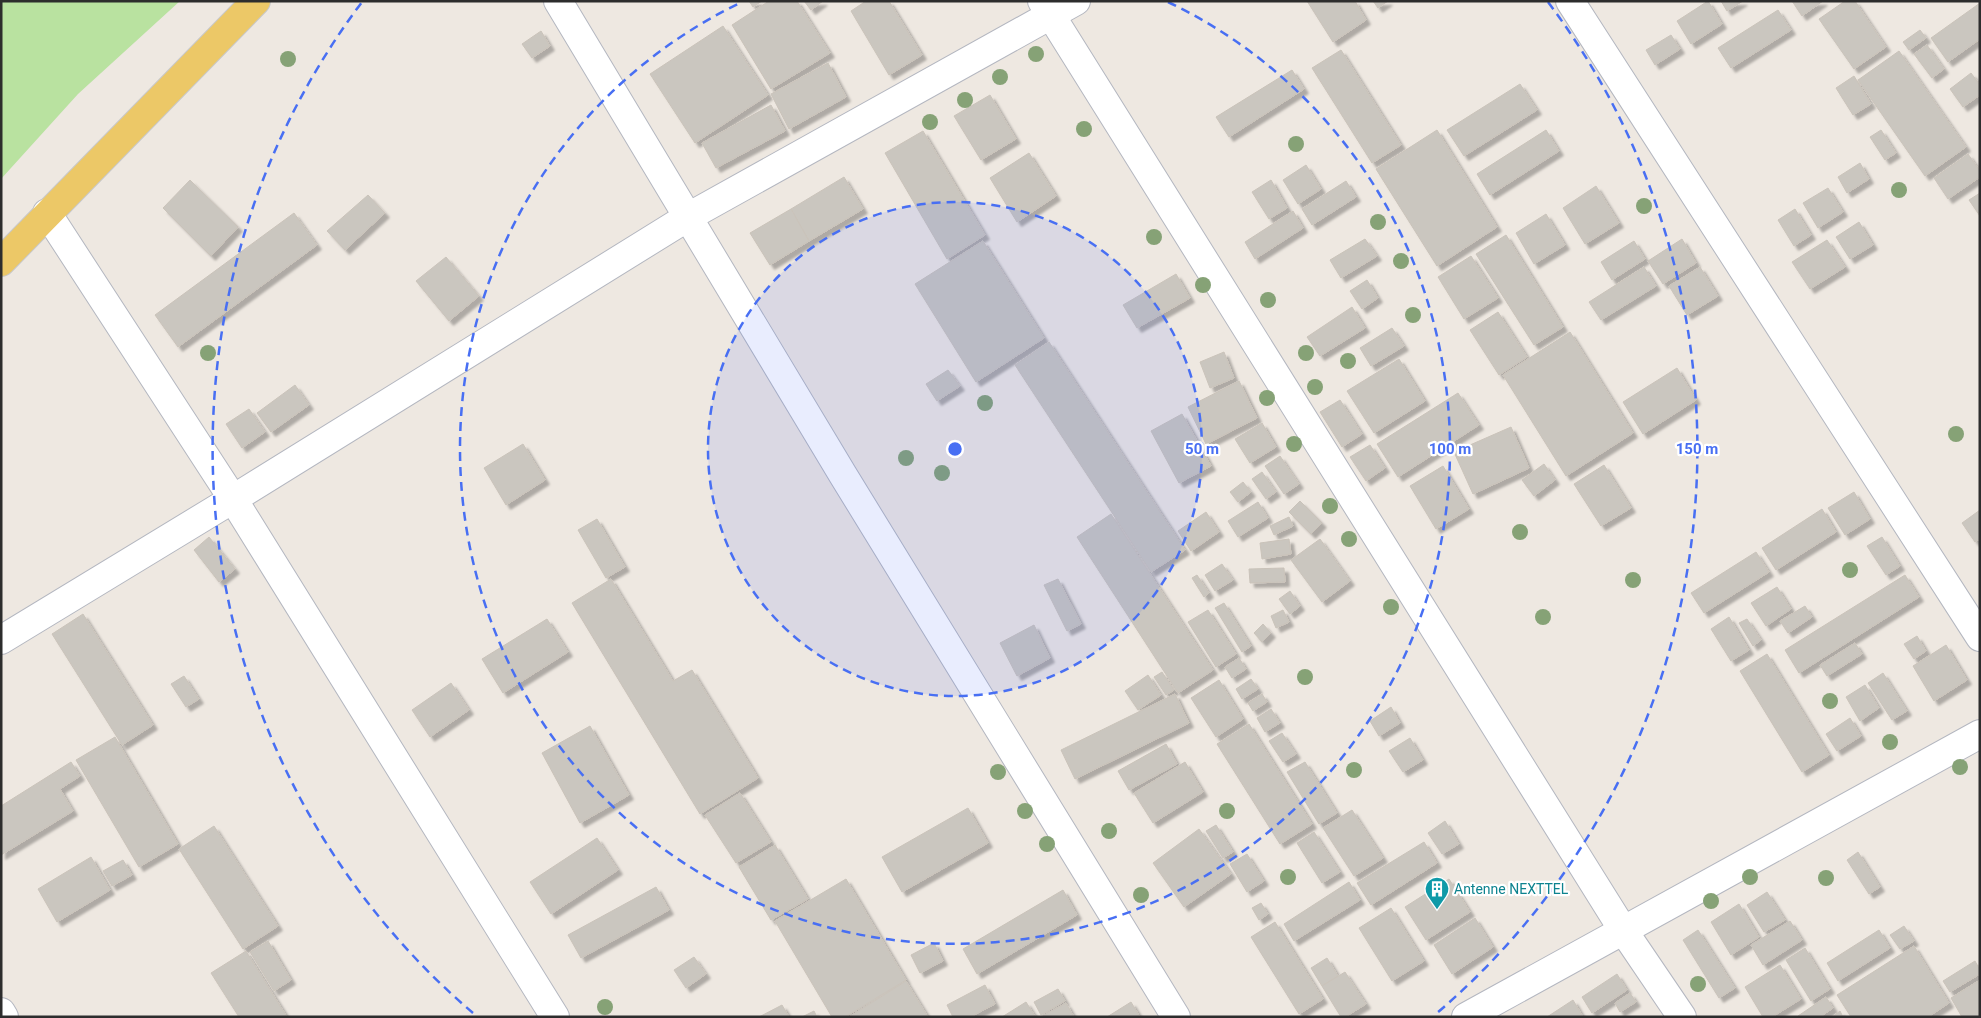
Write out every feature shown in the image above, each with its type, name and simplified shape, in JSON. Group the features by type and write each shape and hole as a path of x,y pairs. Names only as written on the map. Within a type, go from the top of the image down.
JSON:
{"main road":[{"path":"1,262 256,1"}],"street":[{"path":"558,1 843,475 1176,1017"},
{"path":"1,640 233,499 688,217 1047,8 1076,1"},
{"path":"1570,1 1980,637"},
{"path":"1047,8 1623,930 1682,1017"},
{"path":"47,213 233,499 555,1017"},
{"path":"1466,1017 1980,734"},
{"path":"1,1012 4,1017"}],"green space":[{"path":"1,1 180,1 78,94 1,179"}],"building":[{"path":"749,1 762,1 753,7"},
{"path":"769,1 797,1 830,53 771,89 732,25"},
{"path":"804,1 823,1 811,10"},
{"path":"866,1 889,1 922,55 889,75 851,11"},
{"path":"1307,1 1355,1 1366,20 1333,42"},
{"path":"1373,1 1388,1 1378,8"},
{"path":"1708,1 1722,24 1691,44 1677,21"},
{"path":"1721,1 1743,1 1727,11"},
{"path":"1792,1 1823,1 1802,16"},
{"path":"1845,1 1855,1 1886,47 1854,69 1819,19"},
{"path":"1980,3 1980,39 1948,62 1931,38"},
{"path":"1778,10 1791,30 1731,68 1718,48"},
{"path":"723,26 768,95 695,143 650,74"},
{"path":"1920,30 1926,38 1909,50 1903,42"},
{"path":"541,31 550,46 532,58 522,44"},
{"path":"1671,35 1680,49 1655,65 1646,50"},
{"path":"1927,45 1944,69 1932,78 1914,54"},
{"path":"1341,50 1401,145 1372,163 1312,68"},
{"path":"1899,51 1966,147 1925,176 1858,80"},
{"path":"828,63 846,97 789,129 771,94"},
{"path":"1292,70 1304,89 1229,137 1216,117"},
{"path":"1971,73 1980,85 1980,95 1963,107 1950,89"},
{"path":"1854,76 1871,104 1853,115 1836,88"},
{"path":"1520,84 1537,110 1464,156 1447,130"},
{"path":"990,95 1016,139 981,160 954,116"},
{"path":"771,105 785,131 716,168 702,143"},
{"path":"1437,130 1497,227 1437,266 1376,169"},
{"path":"1546,130 1559,151 1490,195 1477,174"},
{"path":"1881,130 1896,153 1885,160 1870,137"},
{"path":"923,131 985,235 947,259 885,153"},
{"path":"1029,153 1056,196 1017,222 990,178"},
{"path":"1968,154 1980,171 1980,177 1948,199 1934,178"},
{"path":"1860,163 1869,179 1847,193 1838,177"},
{"path":"1306,165 1321,189 1298,204 1283,180"},
{"path":"844,177 863,209 809,241 791,209"},
{"path":"190,180 238,227 211,256 163,208"},
{"path":"1271,180 1287,208 1269,219 1252,192"},
{"path":"1346,181 1356,197 1312,225 1302,209"},
{"path":"1596,186 1619,223 1585,244 1563,208"},
{"path":"1828,188 1843,212 1818,228 1803,203"},
{"path":"1980,193 1980,216 1969,200"},
{"path":"368,195 385,213 345,250 327,231"},
{"path":"791,209 809,241 770,265 750,233"},
{"path":"1795,209 1811,235 1794,246 1778,220"},
{"path":"1293,211 1303,228 1255,259 1245,242"},
{"path":"294,213 317,245 178,347 155,315"},
{"path":"1546,214 1565,245 1534,264 1516,233"},
{"path":"1859,222 1873,245 1850,259 1836,237"},
{"path":"1506,235 1563,327 1534,345 1476,254"},
{"path":"1365,239 1377,256 1341,278 1330,260"},
{"path":"1682,239 1696,263 1663,284 1648,261"},
{"path":"1827,240 1845,267 1810,289 1792,262"},
{"path":"983,241 1044,338 976,382 915,284"},
{"path":"1634,241 1645,259 1612,280 1601,262"},
{"path":"1471,256 1498,298 1464,319 1438,277"},
{"path":"446,257 479,296 449,321 416,281"},
{"path":"1644,267 1656,286 1601,320 1589,302"},
{"path":"1700,267 1718,296 1687,315 1669,286"},
{"path":"1176,274 1190,298 1137,328 1123,305"},
{"path":"1367,280 1378,298 1362,309 1350,291"},
{"path":"1352,307 1365,328 1320,356 1307,337"},
{"path":"1498,312 1527,357 1499,375 1470,330"},
{"path":"1392,328 1404,346 1371,366 1360,348"},
{"path":"1570,332 1633,433 1566,476 1503,375"},
{"path":"1049,342 1185,550 1151,572 1015,365"},
{"path":"1224,352 1234,378 1210,388 1200,362"},
{"path":"1399,359 1425,401 1374,433 1347,391"},
{"path":"1677,368 1696,400 1643,434 1623,402"},
{"path":"948,370 960,386 937,401 926,384"},
{"path":"1239,381 1257,418 1206,444 1188,407"},
{"path":"295,385 309,405 271,432 257,413"},
{"path":"1458,393 1479,425 1398,477 1377,444"},
{"path":"1340,400 1362,434 1342,447 1320,412"},
{"path":"249,409 265,432 242,448 226,424"},
{"path":"1182,414 1211,466 1179,483 1151,431"},
{"path":"1262,423 1276,447 1250,463 1235,439"},
{"path":"1511,427 1529,468 1473,494 1454,452"},
{"path":"523,444 545,480 506,505 484,468"},
{"path":"1370,445 1385,468 1366,481 1350,457"},
{"path":"1280,456 1299,484 1284,494 1265,466"},
{"path":"1544,464 1555,480 1534,496 1522,480"},
{"path":"1604,465 1631,508 1601,526 1574,484"},
{"path":"1443,466 1469,509 1436,529 1410,486"},
{"path":"1262,472 1276,492 1266,499 1252,479"},
{"path":"1243,482 1251,492 1238,502 1230,492"},
{"path":"1854,492 1870,519 1845,535 1828,508"},
{"path":"1300,501 1322,523 1311,534 1289,512"},
{"path":"1258,502 1268,518 1238,537 1228,521"},
{"path":"1822,509 1836,532 1776,570 1762,548"},
{"path":"1980,510 1980,539 1975,542 1962,523"},
{"path":"1206,512 1219,532 1191,551 1178,531"},
{"path":"1111,514 1213,670 1178,693 1077,537"},
{"path":"1289,517 1293,526 1274,535 1270,526"},
{"path":"597,519 625,567 606,578 578,530"},
{"path":"209,537 235,569 219,582 194,550"},
{"path":"1882,537 1900,566 1886,575 1867,546"},
{"path":"1289,539 1291,554 1262,559 1260,543"},
{"path":"1320,539 1350,581 1322,602 1291,560"},
{"path":"1756,552 1769,572 1704,613 1691,593"},
{"path":"1222,564 1233,580 1215,591 1205,575"},
{"path":"1284,568 1285,582 1250,583 1249,569"},
{"path":"1197,575 1209,593 1204,597 1192,578"},
{"path":"1905,575 1919,597 1799,673 1785,650"},
{"path":"611,579 673,681 692,670 758,778 700,814 572,603"},
{"path":"1058,579 1081,624 1067,631 1044,585"},
{"path":"1777,587 1791,609 1766,626 1751,603"},
{"path":"1290,591 1300,606 1290,614 1279,599"},
{"path":"1224,603 1251,646 1242,652 1215,608"},
{"path":"1805,606 1812,617 1788,633 1780,621"},
{"path":"1208,610 1236,654 1216,667 1188,622"},
{"path":"1283,610 1289,622 1276,628 1271,616"},
{"path":"83,614 153,725 122,745 52,634"},
{"path":"1729,617 1749,650 1731,661 1711,629"},
{"path":"547,619 568,652 503,693 482,659"},
{"path":"1747,619 1761,640 1753,646 1739,623"},
{"path":"1263,624 1271,633 1262,642 1254,633"},
{"path":"1034,625 1050,658 1017,676 1000,643"},
{"path":"1917,636 1926,651 1914,659 1904,644"},
{"path":"1855,643 1862,654 1827,676 1820,665"},
{"path":"1946,645 1967,680 1934,701 1913,666"},
{"path":"1767,654 1829,755 1802,772 1740,671"},
{"path":"1239,658 1246,669 1232,678 1225,667"},
{"path":"1162,672 1174,690 1166,695 1154,677"},
{"path":"1883,673 1907,711 1892,720 1868,683"},
{"path":"1148,675 1161,695 1138,710 1125,691"},
{"path":"184,676 199,699 186,707 171,684"},
{"path":"1251,679 1258,689 1242,699 1236,689"},
{"path":"1219,680 1243,719 1216,737 1191,698"},
{"path":"451,683 469,710 430,737 412,710"},
{"path":"1865,685 1879,708 1860,721 1846,697"},
{"path":"1175,694 1189,723 1075,779 1061,750"},
{"path":"1262,694 1267,702 1253,711 1248,703"},
{"path":"1391,707 1400,723 1379,736 1370,721"},
{"path":"1271,709 1280,723 1265,732 1257,718"},
{"path":"1850,718 1861,736 1837,751 1826,734"},
{"path":"1249,724 1312,824 1280,844 1217,744"},
{"path":"590,726 629,795 580,823 542,753"},
{"path":"1282,733 1296,754 1283,762 1269,741"},
{"path":"115,737 178,844 139,867 76,760"},
{"path":"1410,738 1423,760 1403,772 1389,751"},
{"path":"1166,744 1177,764 1129,790 1118,771"},
{"path":"71,762 80,776 60,789 73,811 1,855 1,806"},
{"path":"1185,762 1203,792 1153,823 1134,793"},
{"path":"1305,762 1337,813 1319,824 1287,772"},
{"path":"740,793 771,842 736,863 705,815"},
{"path":"968,808 988,843 902,892 882,857"},
{"path":"1352,810 1383,858 1354,876 1323,828"},
{"path":"1445,821 1459,844 1442,854 1428,833"},
{"path":"1216,825 1233,852 1223,858 1206,831"},
{"path":"214,826 278,926 243,949 179,849"},
{"path":"1199,829 1231,874 1184,907 1153,863"},
{"path":"1314,832 1340,872 1322,883 1297,843"},
{"path":"597,838 618,870 551,914 530,882"},
{"path":"1424,842 1437,863 1371,905 1357,883"},
{"path":"775,845 808,899 771,920 739,867"},
{"path":"1858,852 1880,887 1869,894 1847,860"},
{"path":"1247,854 1264,881 1247,892 1230,864"},
{"path":"91,857 110,890 57,922 38,889"},
{"path":"123,860 132,875 112,886 103,871"},
{"path":"846,879 906,980 845,1017 832,1017 775,921"},
{"name":"Antenne NEXTTEL","path":"1449,879 1470,912 1426,940 1405,907"},
{"path":"1349,882 1360,900 1294,941 1284,924"},
{"path":"656,887 669,910 581,958 568,935"},
{"path":"1063,890 1077,915 977,974 963,949"},
{"path":"1767,892 1785,920 1764,932 1747,905"},
{"path":"1261,903 1268,914 1259,920 1252,908"},
{"path":"1739,904 1759,937 1731,955 1711,922"},
{"path":"1391,908 1424,961 1392,981 1359,928"},
{"path":"1475,918 1493,947 1452,974 1434,945"},
{"path":"1790,921 1802,940 1763,965 1751,945"},
{"path":"1275,922 1323,999 1299,1014 1251,937"},
{"path":"1904,926 1914,941 1900,949 1890,935"},
{"path":"1698,930 1735,988 1719,998 1683,940"},
{"path":"1879,930 1890,948 1838,981 1827,963"},
{"path":"268,941 291,980 274,991 250,952"},
{"path":"934,943 943,961 920,973 911,955"},
{"path":"1914,946 1949,1003 1928,1017 1851,1017 1837,995"},
{"path":"1805,948 1830,989 1811,1001 1786,960"},
{"path":"246,951 287,1017 239,1017 211,973"},
{"path":"694,957 706,974 686,988 674,970"},
{"path":"1327,958 1338,976 1322,986 1311,968"},
{"path":"1975,961 1980,974 1950,992 1943,981"},
{"path":"1780,965 1801,999 1772,1017 1763,1017 1745,987"},
{"path":"1345,972 1366,1004 1345,1017 1341,1017 1322,986"},
{"path":"1617,974 1627,990 1592,1013 1582,997"},
{"path":"1980,980 1980,1017 1962,1017 1951,998"},
{"path":"906,981 928,1017 849,1017"},
{"path":"985,985 995,1004 970,1017 953,1017 947,1005"},
{"path":"1058,989 1065,1001 1041,1015 1034,1002"},
{"path":"1630,993 1636,1002 1620,1012 1615,1003"},
{"path":"1826,997 1833,1008 1820,1017 1798,1016"},
{"path":"1573,1000 1583,1017 1547,1017"},
{"path":"1026,1002 1035,1016 1002,1017"},
{"path":"1131,1002 1140,1017 1107,1017"},
{"path":"1066,1003 1074,1017 1041,1017"},
{"path":"782,1005 789,1017 759,1017"},
{"path":"814,1011 817,1017 802,1017"},
{"path":"1840,1011 1843,1017 1832,1017"}],"place":[{"name":"Antenne NEXTTEL","path":"1437,910"}]}
